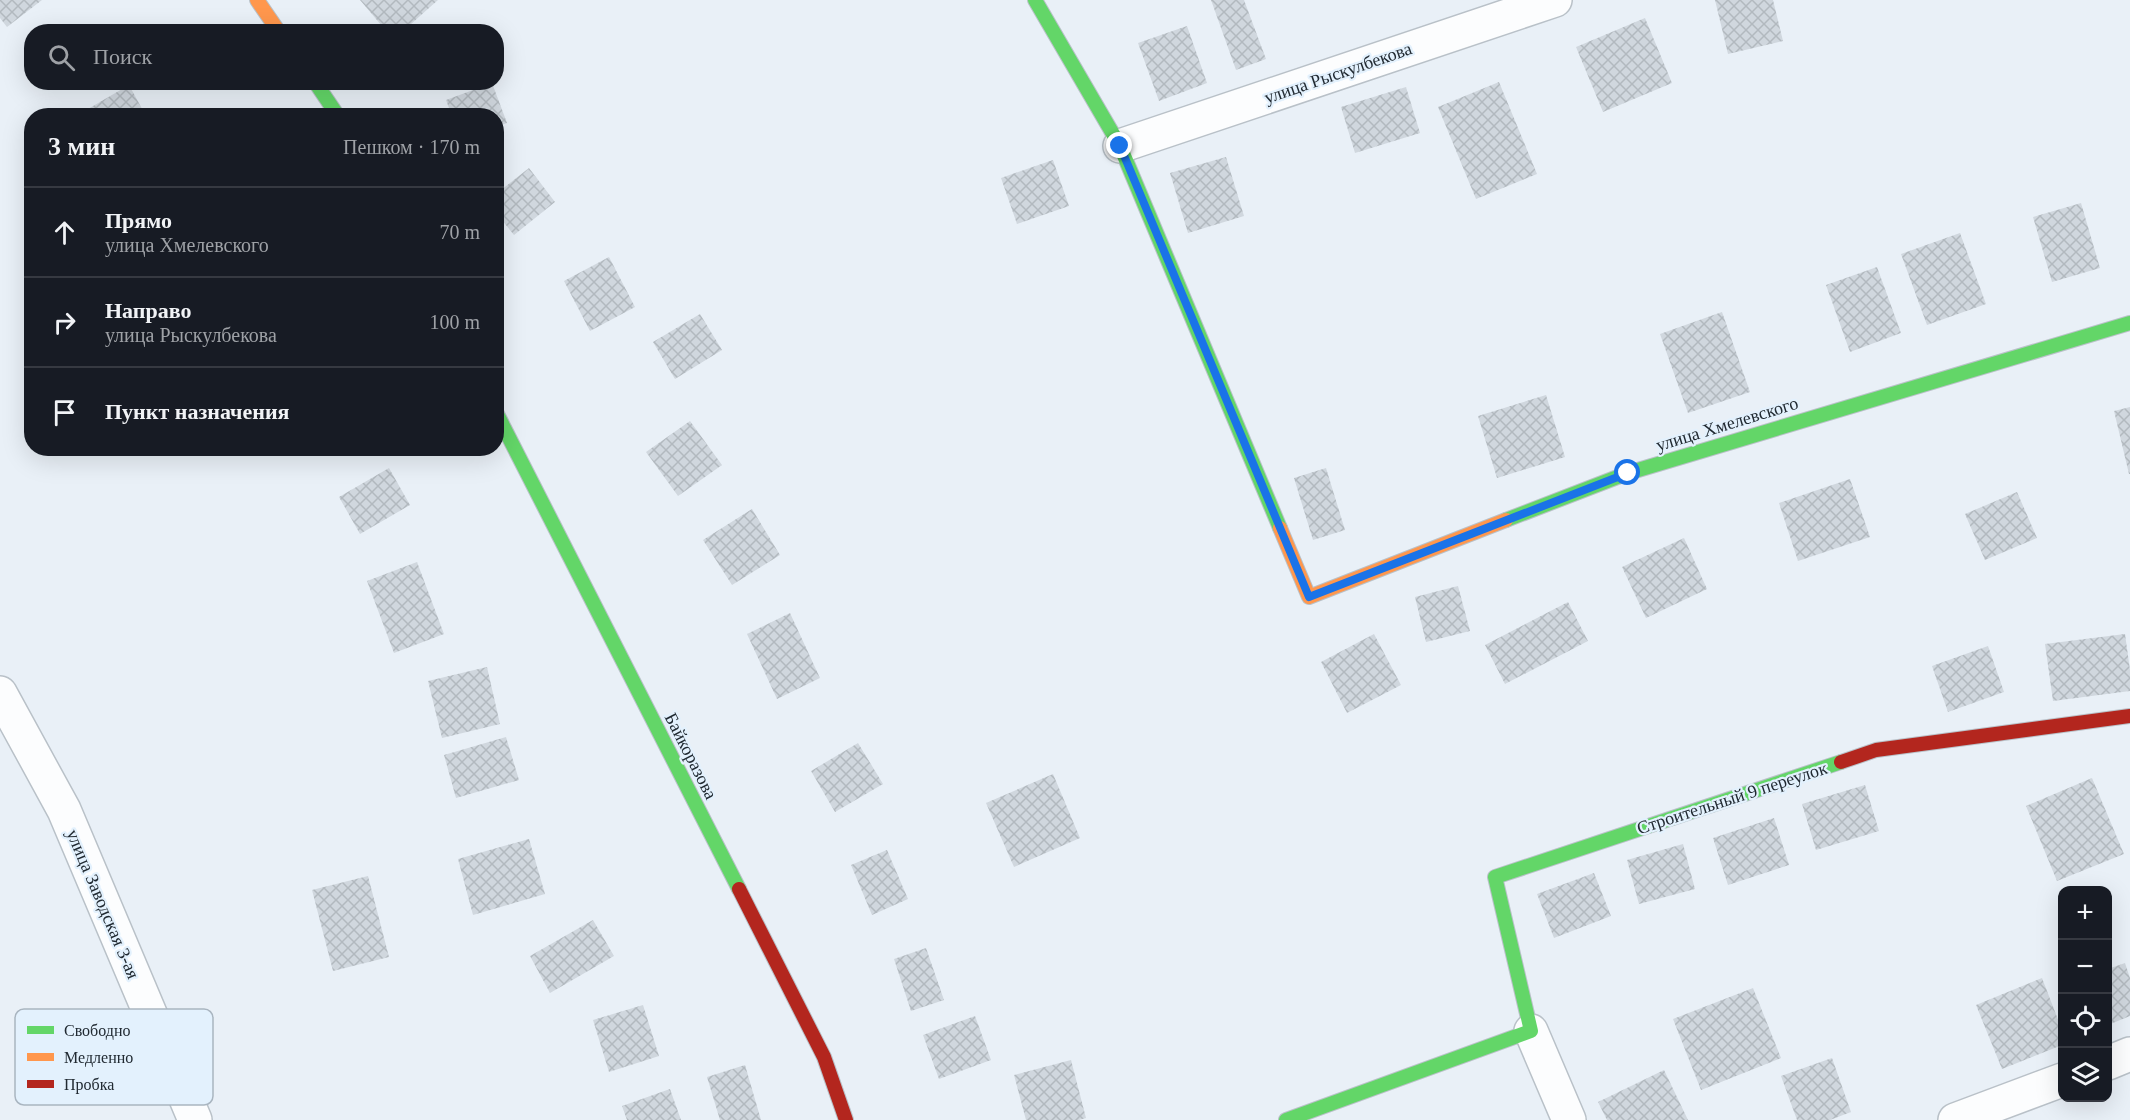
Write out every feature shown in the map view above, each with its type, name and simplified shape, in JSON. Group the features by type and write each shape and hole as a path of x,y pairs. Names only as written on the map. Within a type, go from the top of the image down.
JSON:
{"street":[{"path":"258,0 274,24"},
{"path":"1035,0 1120,146"},
{"name":"улица Рыскулбекова","path":"1120,146 1555,0"},
{"path":"320,90 333,108"},
{"name":"улица Хмелевского","path":"1120,146 1309,597 1628,473 2130,322"},
{"name":"Байкоразова","path":"504,428 824,1057 846,1120"},
{"name":"улица Заводская 3-ая","path":"0,693 64,810 148,1009"},
{"name":"Строительный 9 переулок","path":"1569,1120 1531,1031 1495,877 1876,750 2130,716"},
{"path":"1286,1120 1531,1031"},
{"path":"2112,1061 2130,1054"},
{"path":"1955,1120 2058,1081"},
{"name":"улица Заводская 3-ая","path":"189,1105 195,1120"}],"building":[{"path":"0,0 42,0 7,27 0,18"},
{"path":"360,0 438,0 411,24 380,24"},
{"path":"1211,0 1244,0 1266,59 1236,70"},
{"path":"1715,0 1773,0 1783,41 1728,54"},
{"path":"1645,18 1672,83 1603,112 1576,47"},
{"path":"1187,26 1207,83 1159,101 1138,43"},
{"path":"1499,82 1537,174 1476,199 1438,107"},
{"path":"1406,87 1420,133 1355,153 1341,107"},
{"path":"120,90 132,90 142,108 90,108"},
{"path":"473,90 495,90 501,108 449,108 446,100"},
{"path":"1226,157 1244,216 1188,233 1170,173"},
{"path":"1053,160 1069,206 1017,224 1001,178"},
{"path":"529,168 555,202 514,235 504,223 504,188"},
{"path":"2081,203 2100,268 2052,282 2033,217"},
{"path":"1960,233 1986,304 1927,325 1901,254"},
{"path":"609,257 635,307 590,331 564,281"},
{"path":"1877,267 1901,333 1850,352 1826,285"},
{"path":"1722,312 1750,392 1688,413 1660,334"},
{"path":"700,314 722,350 675,379 653,342"},
{"path":"1546,395 1565,457 1497,478 1478,416"},
{"path":"2130,407 2130,474 2129,474 2114,411"},
{"path":"690,421 722,465 678,496 646,452"},
{"path":"389,468 410,505 360,534 339,497"},
{"path":"1326,468 1345,530 1313,540 1294,478"},
{"path":"1850,479 1870,537 1798,561 1779,503"},
{"path":"2017,492 2037,538 1985,560 1965,514"},
{"path":"752,509 780,555 732,585 703,540"},
{"path":"1684,538 1707,589 1646,618 1622,567"},
{"path":"417,562 444,634 394,653 367,581"},
{"path":"1458,586 1470,631 1426,642 1415,597"},
{"path":"1568,602 1588,641 1505,684 1485,645"},
{"path":"790,613 820,678 777,699 747,634"},
{"path":"1374,634 1401,685 1347,713 1321,662"},
{"path":"2125,634 2130,670 2130,691 2053,701 2045,644"},
{"path":"1988,646 2004,692 1948,712 1932,666"},
{"path":"487,667 500,724 442,738 428,681"},
{"path":"506,737 519,780 456,798 444,755"},
{"path":"858,743 883,784 835,812 811,771"},
{"path":"1053,774 1080,838 1014,867 986,803"},
{"path":"2092,778 2124,854 2057,881 2026,806"},
{"path":"1865,785 1879,831 1816,850 1802,804"},
{"path":"1774,818 1789,865 1728,885 1713,838"},
{"path":"529,839 545,894 473,915 458,859"},
{"path":"1683,844 1695,889 1639,904 1627,860"},
{"path":"887,850 908,899 872,915 851,865"},
{"path":"1594,873 1611,916 1554,938 1537,894"},
{"path":"368,876 389,957 333,971 312,890"},
{"path":"593,920 614,956 550,993 530,956"},
{"path":"926,948 944,1000 911,1011 894,959"},
{"path":"2125,963 2130,978 2130,1016 2112,1023 2112,994 2112,968"},
{"path":"2042,978 2058,1020 2058,1047 2002,1069 1976,1005"},
{"path":"1753,988 1781,1058 1701,1090 1673,1019"},
{"path":"643,1005 659,1056 609,1072 593,1020"},
{"path":"975,1016 991,1060 939,1079 923,1035"},
{"path":"1832,1058 1851,1112 1830,1120 1797,1120 1781,1076"},
{"path":"1071,1060 1086,1118 1026,1120 1014,1075"},
{"path":"745,1065 761,1120 720,1120 707,1077"},
{"path":"1664,1070 1688,1120 1607,1120 1598,1102"},
{"path":"670,1089 681,1120 627,1120 622,1106"}],"traffic: fast":[{"path":"1035,0 1120,146 1280,528"},
{"path":"320,90 333,108"},
{"path":"1506,520 1628,473 2130,323"},
{"path":"504,428 739,889"},
{"path":"1286,1120 1531,1031 1495,877 1841,762"}],"traffic: slow":[{"path":"257,0 274,24"},
{"path":"1280,528 1309,597 1506,520"}],"traffic: jam":[{"path":"1841,762 1876,750 2130,716"},
{"path":"739,889 824,1057 846,1120"}],"route":[{"path":"1120,146 1309,597 1628,473"}]}
